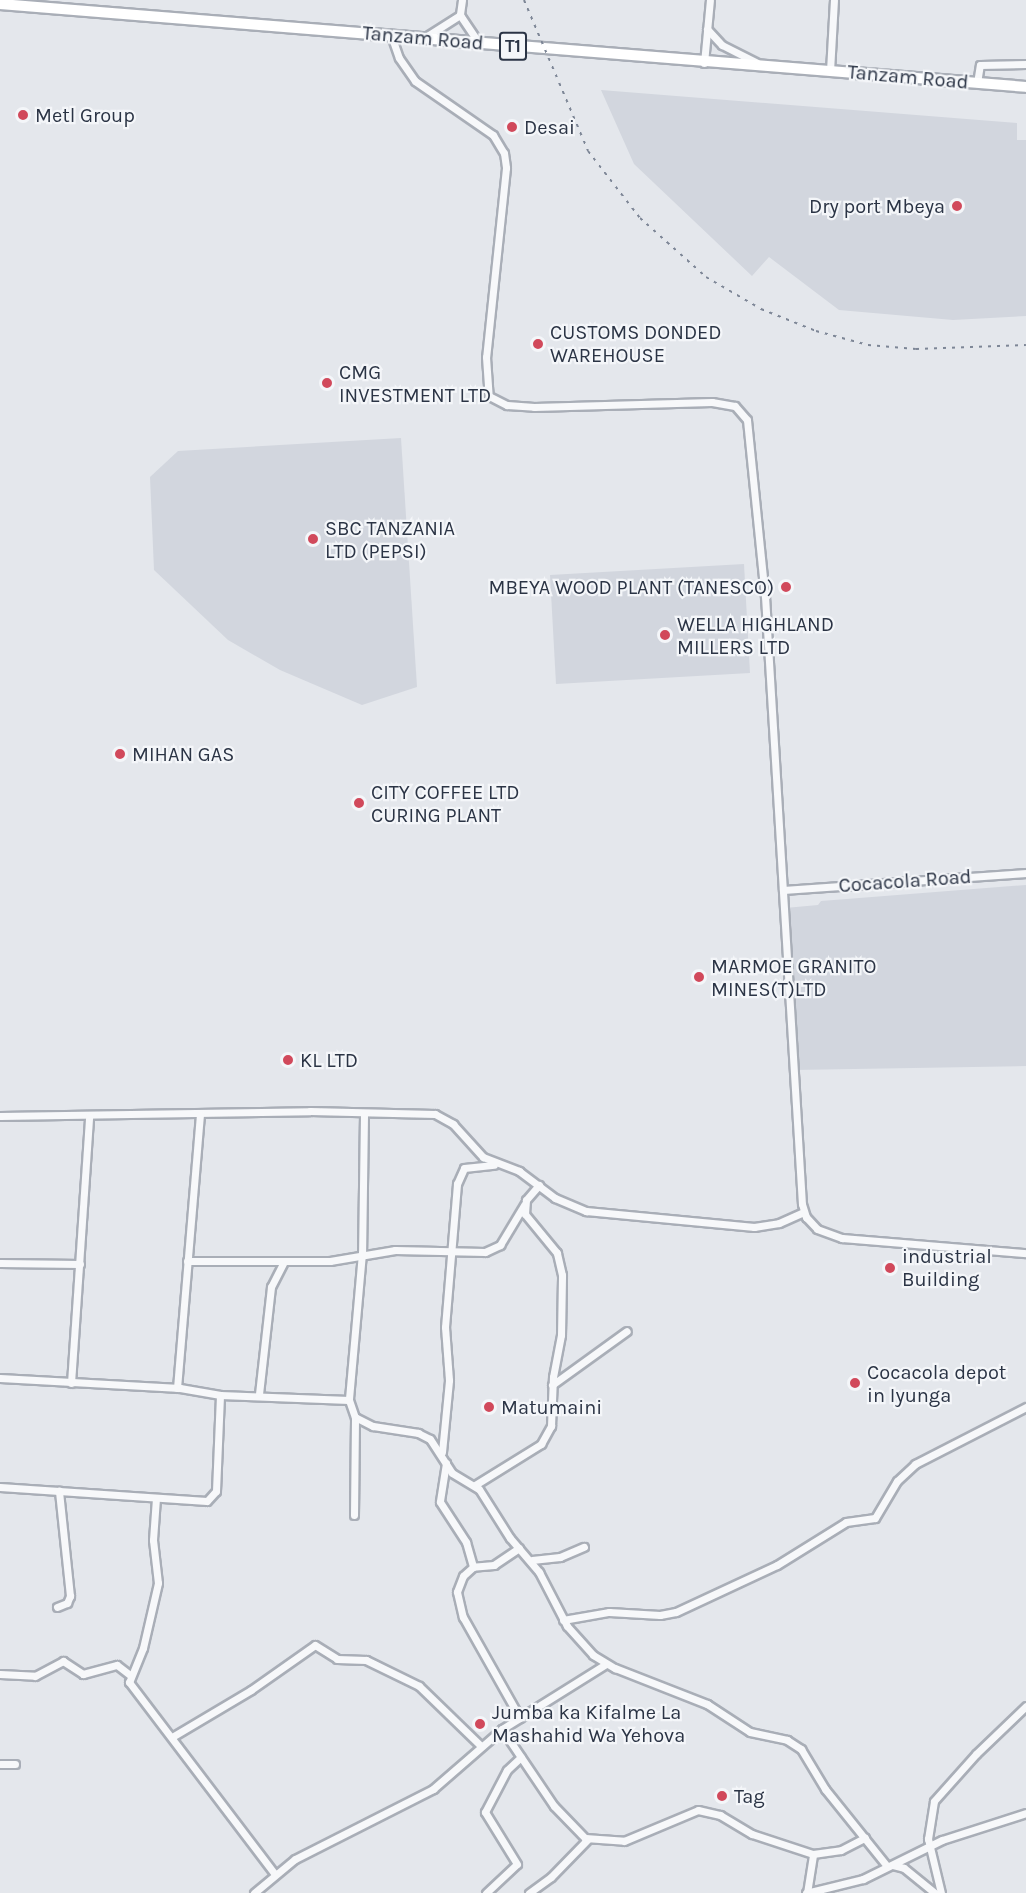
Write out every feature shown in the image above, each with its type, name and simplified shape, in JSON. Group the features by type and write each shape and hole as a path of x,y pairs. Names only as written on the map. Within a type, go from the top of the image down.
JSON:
{"highway":[{"name":"Tanzam Road","path":"0,4 704,63 1026,87"}],"street":[{"path":"462,0 460,15 479,43"},
{"path":"704,63 710,0"},
{"path":"830,71 834,0"},
{"path":"423,38 460,15"},
{"path":"707,29 722,45 762,66"},
{"path":"391,35 399,58 416,81 493,135 504,153 506,168 486,357 489,396 507,405 534,407 712,402 735,406 747,420 765,596 804,1212 817,1229 842,1238 1026,1253"},
{"path":"977,83 980,65 1026,64"},
{"name":"Cocacola Road","path":"783,890 1026,873"},
{"path":"0,1116 89,1117 310,1111 364,1115 441,1116 453,1124 476,1151 498,1165 519,1172 565,1204 599,1213 754,1227 779,1223 804,1212"},
{"path":"177,1388 200,1115"},
{"path":"354,1515 355,1417 349,1400 362,1253 364,1115"},
{"path":"71,1383 89,1117"},
{"path":"441,1452 449,1380 445,1327 460,1172 468,1166 498,1165"},
{"path":"187,1261 337,1261 362,1253 410,1250 453,1253 497,1248 539,1185"},
{"path":"475,1485 545,1440 551,1426 552,1385 561,1335 561,1265 554,1248 527,1218 524,1205"},
{"path":"259,1394 271,1287 284,1262"},
{"path":"0,1263 80,1264"},
{"path":"552,1385 627,1331"},
{"path":"0,1378 177,1388 220,1395 259,1394 349,1400"},
{"path":"0,1487 200,1503 213,1497 217,1480 220,1395"},
{"path":"563,1620 609,1612 675,1612 777,1565 846,1522 875,1518 897,1482 915,1464 1026,1407"},
{"path":"355,1417 373,1426 425,1436 441,1452 452,1473 475,1485 519,1548 532,1560 563,1620 579,1641 606,1664 707,1704 750,1732 794,1743 865,1838 889,1865 904,1868 935,1893"},
{"path":"446,1463 440,1502 466,1542 473,1567"},
{"path":"57,1607 67,1603 70,1596 59,1491"},
{"path":"156,1498 153,1540 158,1583 143,1648 130,1676 131,1685 274,1873"},
{"path":"532,1560 560,1557 584,1547"},
{"path":"519,1548 494,1565 473,1567 459,1585 459,1607 520,1718"},
{"path":"172,1737 251,1690 315,1645 337,1659 366,1660 419,1686 481,1746"},
{"path":"0,1674 35,1676 63,1661 83,1674 117,1665 130,1676"},
{"path":"254,1893 274,1873 433,1789 502,1729 606,1664"},
{"path":"941,1893 929,1847 931,1811 939,1792 1026,1706"},
{"path":"502,1729 561,1816 588,1839 624,1841 658,1830 690,1811 705,1810 752,1834 813,1854 841,1850 865,1838"},
{"path":"486,1893 517,1864 485,1812 507,1770 521,1756"},
{"path":"0,1764 15,1764"},
{"path":"813,1854 807,1893 859,1881 929,1847 1026,1813"},
{"path":"529,1893 551,1877 588,1839"}],"shaded area":[{"path":"601,90 1017,123 1017,140 1026,140 1026,316 953,320 839,310 769,257 752,276 634,164"},
{"path":"401,438 417,687 362,705 280,670 228,640 154,570 150,477 178,451"},
{"path":"744,564 750,673 556,684 550,575"},
{"path":"1026,885 1026,1066 794,1070 785,908 818,905 821,901"}],"railway":[{"path":"524,0 588,151 640,218 706,277 761,309 816,331 868,345 916,349 1026,345"}],"place":[{"name":"Metl Group","path":"23,115"},
{"name":"Desai","path":"512,127"},
{"name":"Dry port Mbeya","path":"957,206"},
{"name":"CUSTOMS DONDED WAREHOUSE","path":"538,344"},
{"name":"CMG INVESTMENT LTD","path":"327,383"},
{"name":"SBC TANZANIA LTD (PEPSI)","path":"313,539"},
{"name":"MBEYA WOOD PLANT (TANESCO)","path":"786,587"},
{"name":"WELLA HIGHLAND MILLERS LTD","path":"665,635"},
{"name":"MIHAN GAS","path":"120,754"},
{"name":"CITY COFFEE LTD CURING PLANT","path":"359,803"},
{"name":"MARMOE GRANITO MINES(T)LTD","path":"699,977"},
{"name":"KL LTD","path":"288,1060"},
{"name":"industrial Building","path":"890,1268"},
{"name":"Cocacola depot in Iyunga","path":"855,1383"},
{"name":"Matumaini","path":"489,1407"},
{"name":"Jumba ka Kifalme La Mashahid Wa Yehova","path":"480,1724"},
{"name":"Tag","path":"722,1796"}]}
